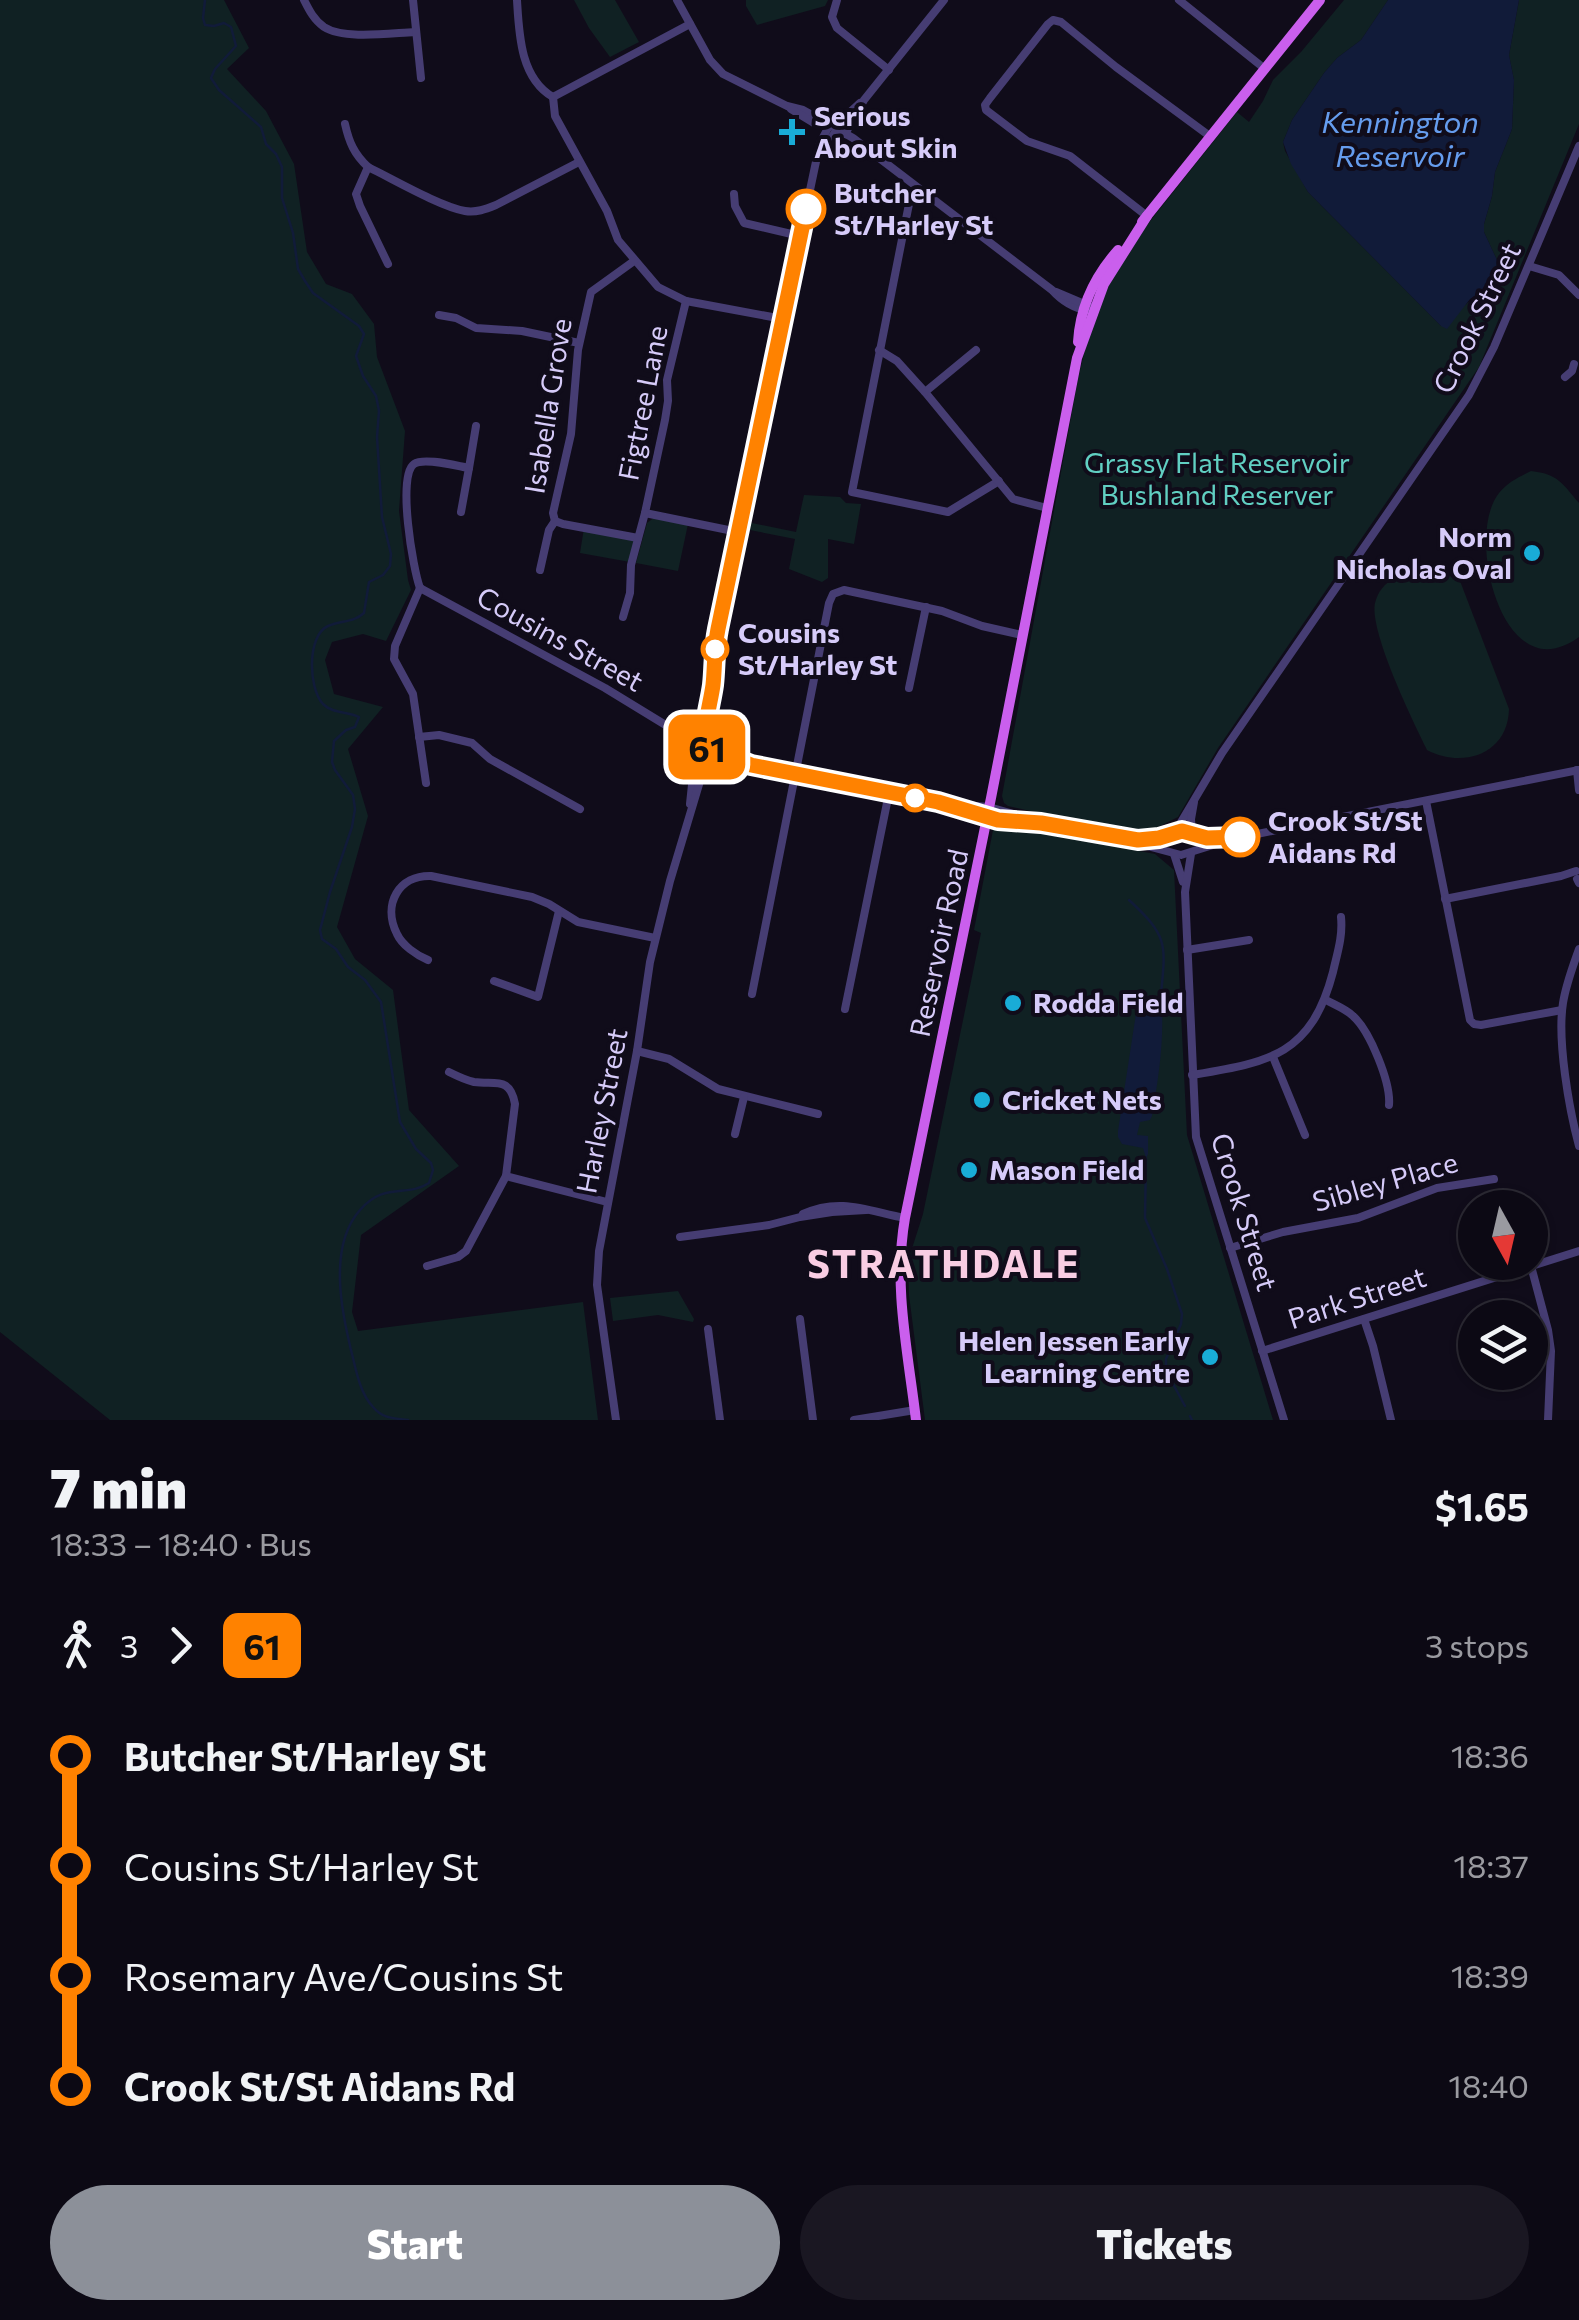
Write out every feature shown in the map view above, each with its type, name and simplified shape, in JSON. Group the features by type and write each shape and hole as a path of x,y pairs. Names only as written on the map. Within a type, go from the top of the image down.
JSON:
{"main road":[{"name":"Reservoir Road","path":"916,1415 899,1256 1088,307 1146,216 1320,0"}],"street":[{"path":"304,0 313,18 340,34 415,32"},
{"path":"413,0 421,78"},
{"path":"517,0 524,57 538,86 552,97 555,116 607,211 618,240 634,261 658,287 686,301 783,319"},
{"path":"677,0 706,54 720,71 814,123 837,130 1064,302 1088,307"},
{"path":"837,0 832,16 836,28 889,70"},
{"path":"697,740 706,718 716,639 820,144 864,100 944,0"},
{"path":"1179,0 1265,69"},
{"path":"1146,216 1070,156 1027,141 986,110 990,98 1048,24 1054,20 1061,22 1116,68 1211,137"},
{"path":"552,97 690,24"},
{"path":"345,124 357,157 368,167 467,212 496,205 579,162"},
{"name":"Crook Street","path":"1173,834 1222,753 1468,395 1494,347 1579,146"},
{"path":"368,167 356,194 388,264"},
{"path":"916,187 910,199 879,350 853,494 948,512 999,481"},
{"path":"734,194 744,223 800,236"},
{"name":"Isabella Grove","path":"634,261 592,292 579,342 573,420 553,512 555,520 562,524 638,538"},
{"path":"1529,266 1559,276 1579,295"},
{"name":"Figtree Lane","path":"623,617 630,592 631,565 665,420 667,380 686,301"},
{"path":"439,315 476,328 522,330 579,342"},
{"path":"879,350 892,356 925,392 1016,500 1047,508"},
{"path":"925,392 976,350"},
{"path":"461,512 476,426"},
{"path":"426,783 412,694 394,659 395,646 420,588 407,508 408,472 418,462 470,468"},
{"name":"Figtree Lane","path":"645,513 738,532"},
{"name":"Isabella Grove","path":"540,570 548,530 555,520"},
{"name":"Cousins Street","path":"420,588 708,747"},
{"path":"752,994 833,594 844,590 949,613 1022,635"},
{"path":"909,688 926,608"},
{"path":"706,718 708,747 751,765"},
{"name":"Cousins Street","path":"677,732 695,755"},
{"path":"419,736 455,738 472,744 490,759 580,808"},
{"name":"Harley Street","path":"689,814 697,740"},
{"name":"Harley Street","path":"616,1420 597,1284 599,1252 655,938 708,747"},
{"path":"695,755 706,761 751,765 1121,839 1174,854 1578,770 1579,790"},
{"path":"845,1009 890,793"},
{"name":"Crook Street","path":"1193,835 1195,798"},
{"path":"1426,800 1472,1022 1481,1024 1562,1010"},
{"path":"1121,839 1148,840 1182,831 1232,839"},
{"path":"1173,834 1170,843 1174,854"},
{"path":"1192,853 1196,845 1193,835"},
{"name":"Crook Street","path":"1184,892 1192,853"},
{"name":"Crook Street","path":"1174,854 1184,892 1196,1137 1284,1420"},
{"path":"1446,899 1578,874"},
{"path":"428,960 416,955 397,936 393,923 393,902 399,887 418,876 532,898 578,922 655,938"},
{"path":"494,981 538,997 559,911"},
{"path":"1192,1075 1273,1057 1301,1036 1326,1000 1342,937 1341,918"},
{"path":"1187,950 1248,940"},
{"path":"1579,948 1562,1010 1563,1054 1579,1146"},
{"path":"1326,1000 1353,1016 1366,1032 1388,1087 1388,1105"},
{"path":"637,1051 669,1059 718,1088 818,1114"},
{"path":"1273,1057 1305,1135"},
{"path":"427,1266 466,1251 506,1176 515,1104 507,1086 467,1081 449,1072"},
{"path":"735,1134 744,1097"},
{"path":"506,1176 608,1202"},
{"name":"Sibley Place","path":"1230,1248 1282,1232 1358,1218 1436,1188 1494,1179"},
{"path":"680,1237 769,1225 832,1208 905,1218"},
{"name":"Park Street","path":"1548,1261 1579,1251"},
{"name":"Park Street","path":"1262,1351 1487,1280"},
{"path":"1535,1280 1551,1352 1548,1420"},
{"path":"800,1318 814,1420"},
{"path":"1364,1319 1391,1420"},
{"path":"708,1329 720,1420"},
{"path":"854,1420 916,1415"}],"green space":[{"path":"0,0 224,0 249,48 227,69 266,111 294,164 307,252 326,284 352,294 374,324 377,357 405,431 399,511 411,590 386,641 363,634 332,642 325,660 334,694 383,707 348,749 368,816 337,927 355,959 393,990 409,1110 459,1166 361,1235 352,1312 358,1331 583,1302 598,1420 110,1420 0,1332"},
{"path":"574,0 615,0 639,42 610,57"},
{"path":"746,0 828,0 825,6 757,25"},
{"name":"Grassy Flat Reservoir Bushland Reserver","path":"1344,0 1388,0 1361,40 1324,73 1292,120 1283,142 1285,151 1308,192 1441,326 1494,285 1497,260 1484,224 1495,172 1512,129 1514,80 1509,55 1519,0 1579,0 1579,124 1479,367 1218,748 1178,817 1140,836 1008,806 1002,796 1078,379 1104,290 1135,240 1237,112 1249,122 1273,80"},
{"name":"Norm Nicholas Oval","path":"1531,471 1554,477 1579,503 1579,637 1552,649 1535,647 1520,638 1507,622 1490,578 1486,553 1491,509 1499,493"},
{"path":"804,495 840,497 846,503 861,504 854,544 828,539 828,578 822,582 789,569 795,539 745,529 747,522 796,532"},
{"path":"655,517 688,524 678,571 636,563 647,523"},
{"path":"584,528 635,539 630,562 580,553"},
{"path":"1424,569 1460,581 1509,709 1501,737 1481,754 1455,758 1427,750 1379,634 1375,603 1382,588 1401,575"},
{"path":"1001,824 1155,854 1174,870 1187,1135 1273,1420 925,1420 908,1261 923,1214 981,933 974,930 993,830"},
{"path":"678,1291 693,1322 658,1315 613,1321 610,1298"}],"water":[{"name":"Kennington Reservoir","path":"1388,0 1519,0 1509,55 1514,80 1512,129 1495,172 1484,224 1497,260 1494,285 1470,299 1447,329 1308,192 1283,142 1292,120 1324,73 1361,40"},
{"path":"1161,994 1162,1040 1152,1116 1140,1122 1137,1135 1148,1136 1146,1158 1143,1148 1122,1144 1118,1131 1137,1007"}],"waterway":[{"path":"205,0 205,25 224,23 231,27 236,46 211,78 261,127 266,144 276,154 282,167 282,198 293,233 298,269 313,293 359,326 364,334 356,356 376,396 379,411 382,517 390,566 369,582 364,613 321,631 313,650 312,675 323,704 359,717 355,727 334,741 332,762 353,795 355,809 320,930 322,939 336,949 381,1002 400,1122 433,1170 429,1183 369,1201 350,1225 340,1262 345,1322 362,1390 381,1414 408,1420"},
{"path":"1129,900 1151,923 1162,942 1161,994"},
{"path":"1146,1158 1145,1218 1182,1314 1166,1359 1166,1371 1185,1406"},
{"path":"1190,1416 1192,1420"}],"bus line":[{"name":"61","path":"806,209 716,639 706,718 708,748 751,765 938,802 998,820 1041,823 1121,839 1159,838 1182,831 1207,838 1240,837"}],"place":[{"name":"Serious About Skin","path":"792,132"},
{"name":"Butcher St/Harley St","path":"806,209"},
{"name":"Norm Nicholas Oval","path":"1532,553"},
{"name":"Cousins St/Harley St","path":"715,649"},
{"name":"Crook St/St Aidans Rd","path":"1240,837"},
{"name":"Rodda Field","path":"1013,1003"},
{"name":"Cricket Nets","path":"982,1100"},
{"name":"Mason Field","path":"969,1170"},
{"name":"Helen Jessen Early Learning Centre","path":"1210,1357"}],"district":[{"name":"STRATHDALE","path":"944,1265"}]}
